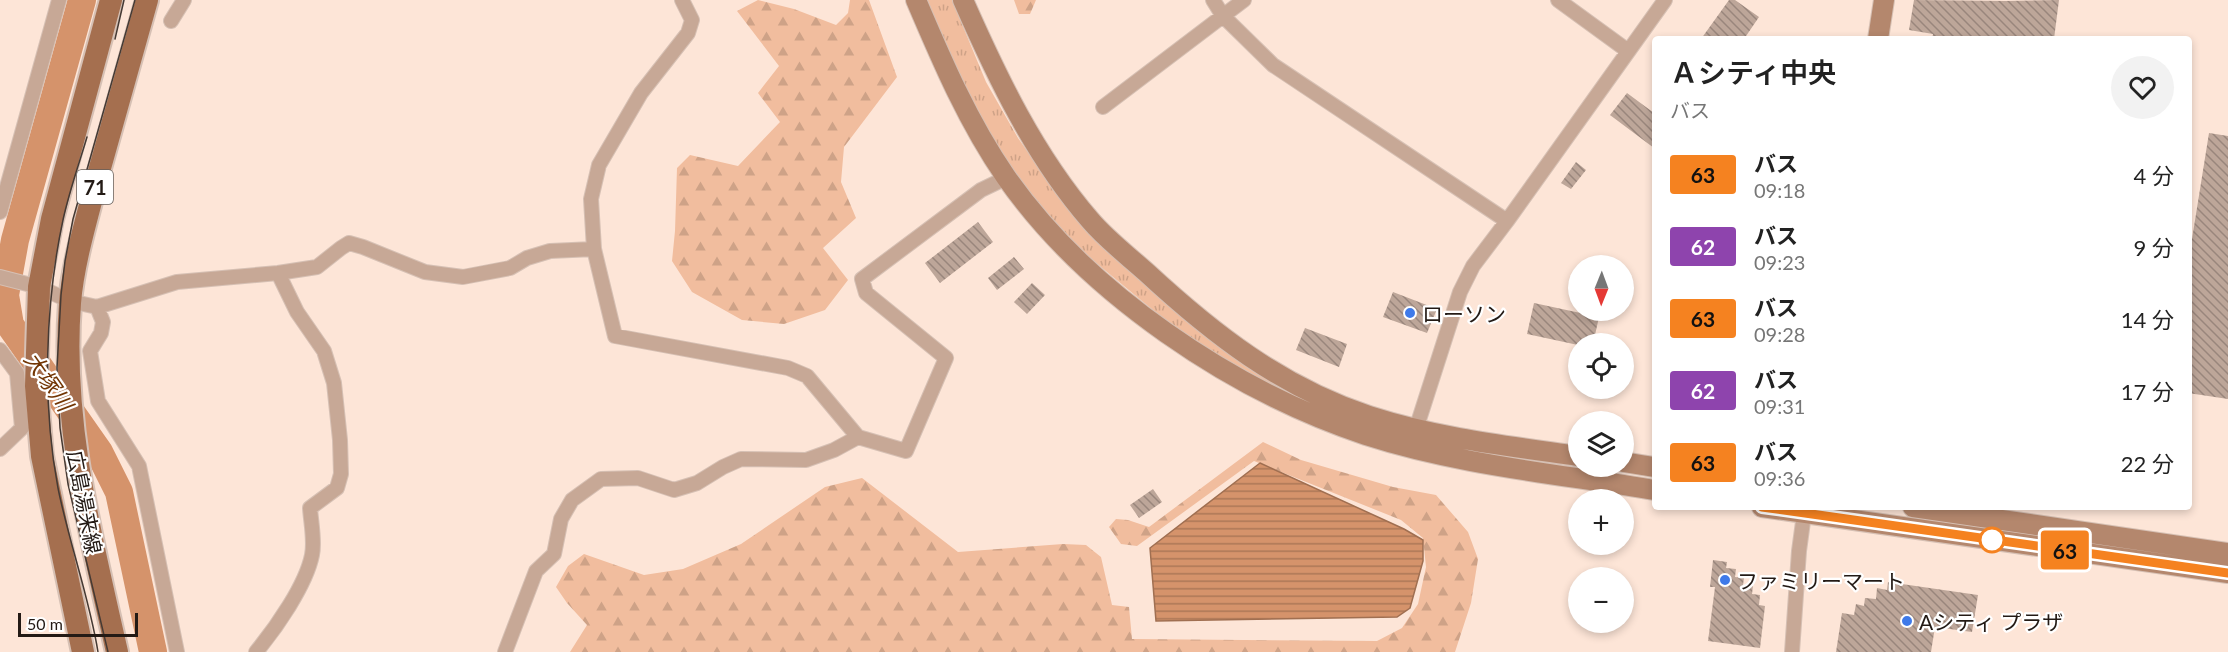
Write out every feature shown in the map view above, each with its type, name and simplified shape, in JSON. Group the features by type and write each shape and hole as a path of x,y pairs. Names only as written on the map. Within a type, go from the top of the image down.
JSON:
{"main road":[{"name":"広島湯来線","path":"83,652 42,456 36,386 38,336 30,284 52,219 111,0"},
{"name":"広島湯来線","path":"117,652 85,512 74,441 69,378 70,301 84,227 147,0"}],"street":[{"path":"0,212 59,0"},
{"path":"171,21 184,0"},
{"path":"682,0 692,20 688,33 641,93 599,165 591,199 594,249 615,336 788,368 807,376 858,437 906,451 946,358 866,293 862,279 981,190 1006,178"},
{"path":"916,0 950,82 1006,178 1065,248 1112,291 1174,337 1250,385 1299,410 1366,435 1475,461 1652,490"},
{"path":"963,0 994,69 1024,125 1060,180 1090,220 1194,317 1263,367 1317,395 1368,416 1473,441 1568,455"},
{"path":"1213,0 1223,16 1273,64 1508,221"},
{"path":"1103,107 1244,0"},
{"path":"1558,0 1628,51"},
{"path":"1878,36 1884,0"},
{"path":"1416,429 1460,292 1473,266 1508,221 1628,51 1658,3"},
{"path":"0,277 30,284 70,301 97,307 177,282 278,273 317,267 350,243 425,272 463,277 510,268 527,258 550,251 594,249"},
{"path":"256,652 271,634 307,574 313,552 310,508 337,488 341,474 334,383 324,351 297,312 278,273"},
{"path":"97,307 103,322 101,333 90,351 98,401 139,466 174,651"},
{"path":"0,350 17,373 22,428 0,449"},
{"path":"505,652 536,571 554,554 561,519 573,500 601,479 638,478 674,490 697,483 741,459 806,460 834,450 858,437"},
{"path":"1634,464 1652,467"},
{"path":"1792,652 1804,510 2228,573"},
{"path":"1934,510 2228,553"}],"green space":[{"path":"758,0 794,9 836,25 848,13 850,0 869,0 897,77 844,147 841,182 856,218 823,248 848,280 825,310 784,324 742,320 692,292 672,261 677,168 690,155 738,166 780,122 758,93 779,66 737,11"},
{"path":"925,0 952,0 986,82 1018,138 1089,232 1127,269 1174,309 1280,386 1278,392 1227,364 1165,320 1066,238 1025,190 982,129"},
{"path":"1014,0 1036,0 1030,14 1019,14"},
{"path":"1263,442 1301,460 1393,487 1436,495 1468,532 1478,559 1471,603 1455,652 570,652 587,625 556,587 568,566 584,554 644,575 683,569 741,544 825,487 862,478 958,552 1063,544 1086,545 1101,557 1112,605 1129,607 1132,639 1377,641 1402,628 1418,604 1426,567 1423,538 1401,520 1254,461 1137,546 1121,544 1109,527 1116,519 1128,520 1149,527"}],"shaded area":[{"path":"1260,463 1404,529 1423,540 1423,561 1410,608 1397,617 1156,621 1150,548"}],"building":[{"path":"1729,0 1735,0 1759,17 1746,36 1703,36"},
{"path":"1914,0 2059,0 2054,36 1933,36 1933,34 1909,30"},
{"path":"1627,93 1652,112 1652,146 1610,115"},
{"path":"2209,133 2228,136 2228,399 2192,394 2192,239"},
{"path":"1576,162 1586,170 1571,189 1561,183"},
{"path":"978,222 993,242 940,283 925,263"},
{"path":"1014,257 1024,269 997,290 988,278"},
{"path":"1032,283 1045,295 1027,314 1014,302"},
{"name":"ローソン","path":"1393,292 1437,309 1427,333 1383,317"},
{"path":"1534,303 1568,310 1568,321 1598,321 1595,333 1568,333 1568,343 1527,334"},
{"path":"1305,328 1347,344 1339,367 1296,350"},
{"path":"1153,489 1162,502 1139,518 1130,505"},
{"path":"1713,560 1727,562 1726,568 1736,569 1735,577 1744,578 1743,585 1753,586 1752,594 1760,595 1759,605 1765,606 1760,648 1708,641 1715,587 1710,587"},
{"name":"Aシティ プラザ","path":"1888,582 1978,595 1972,632 1935,627 1931,652 1836,652 1842,613 1854,615 1856,604 1864,606 1865,598 1876,599 1877,588 1887,590"}],"waterway":[{"name":"大塚川","path":"82,0 15,240 5,295 10,325 99,452 119,492 153,652"}],"tram line":[{"path":"115,39 124,0"},
{"path":"108,652 68,484 60,428 57,368 61,295 73,219 135,0"},
{"path":"87,137 68,199 57,252 49,320 48,388 58,488 98,652"}],"bus line":[{"name":"63","path":"1783,510 2228,573"}],"place":[{"name":"ローソン","path":"1410,313"},
{"name":"ファミリーマート","path":"1725,580"},
{"name":"Aシティ プラザ","path":"1907,621"}]}
